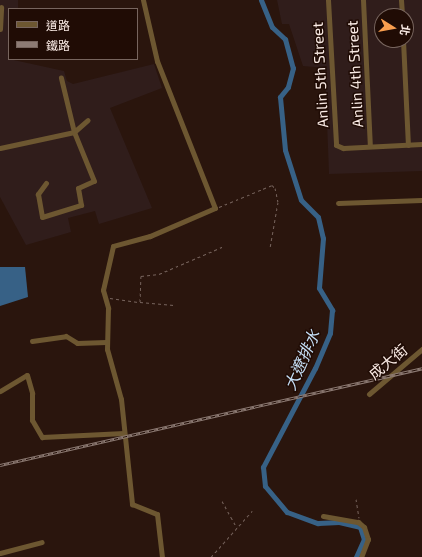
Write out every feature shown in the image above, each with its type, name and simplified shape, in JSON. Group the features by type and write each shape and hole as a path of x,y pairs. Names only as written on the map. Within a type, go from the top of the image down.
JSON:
{"street":[{"path":"143,0 157,61 215,208 150,236 110,248 104,297 108,308 106,342 121,399 132,504 157,514 162,557"},
{"name":"Anlin 5th Street","path":"328,0 339,147 370,146"},
{"name":"Anlin 4th Street","path":"363,0 370,146"},
{"path":"0,29 1,7"},
{"path":"403,48 408,145"},
{"path":"46,184 38,194 42,217 81,205 78,188 94,181 74,132 61,78"},
{"path":"0,148 74,132 88,120"},
{"path":"370,146 422,144"},
{"path":"338,203 422,200"},
{"path":"32,341 66,336 77,343 106,342"},
{"name":"成大街","path":"369,394 422,349"},
{"path":"0,391 27,376 32,393 32,420 42,437 124,433"},
{"path":"324,516 358,522 368,536 362,557"},
{"path":"0,553 42,542"}],"path":[{"path":"215,208 272,185 278,202 270,248"},
{"path":"140,302 141,276 159,274 222,247"},
{"path":"104,297 174,306"},
{"path":"356,499 358,522"},
{"path":"222,501 237,529"},
{"path":"211,557 252,511"}],"shaded area":[{"path":"0,0 18,0 18,8 8,8 8,60 64,71 67,81 73,84 154,64 162,88 110,108 152,208 99,224 95,211 68,218 71,232 26,245 0,197"},
{"path":"277,0 422,0 422,171 329,174 325,68 303,66 289,24 282,24"}],"water":[{"path":"0,267 25,267 28,297 0,306"}],"waterway":[{"name":"大遼排水","path":"261,0 272,27 285,39 293,68 288,87 280,97 285,150 301,200 318,217 323,238 319,288 332,310 330,333 315,368 263,467 265,486 287,512 318,523 339,522 360,527 364,539 356,557"}],"railway":[{"path":"0,465 422,368"}]}
